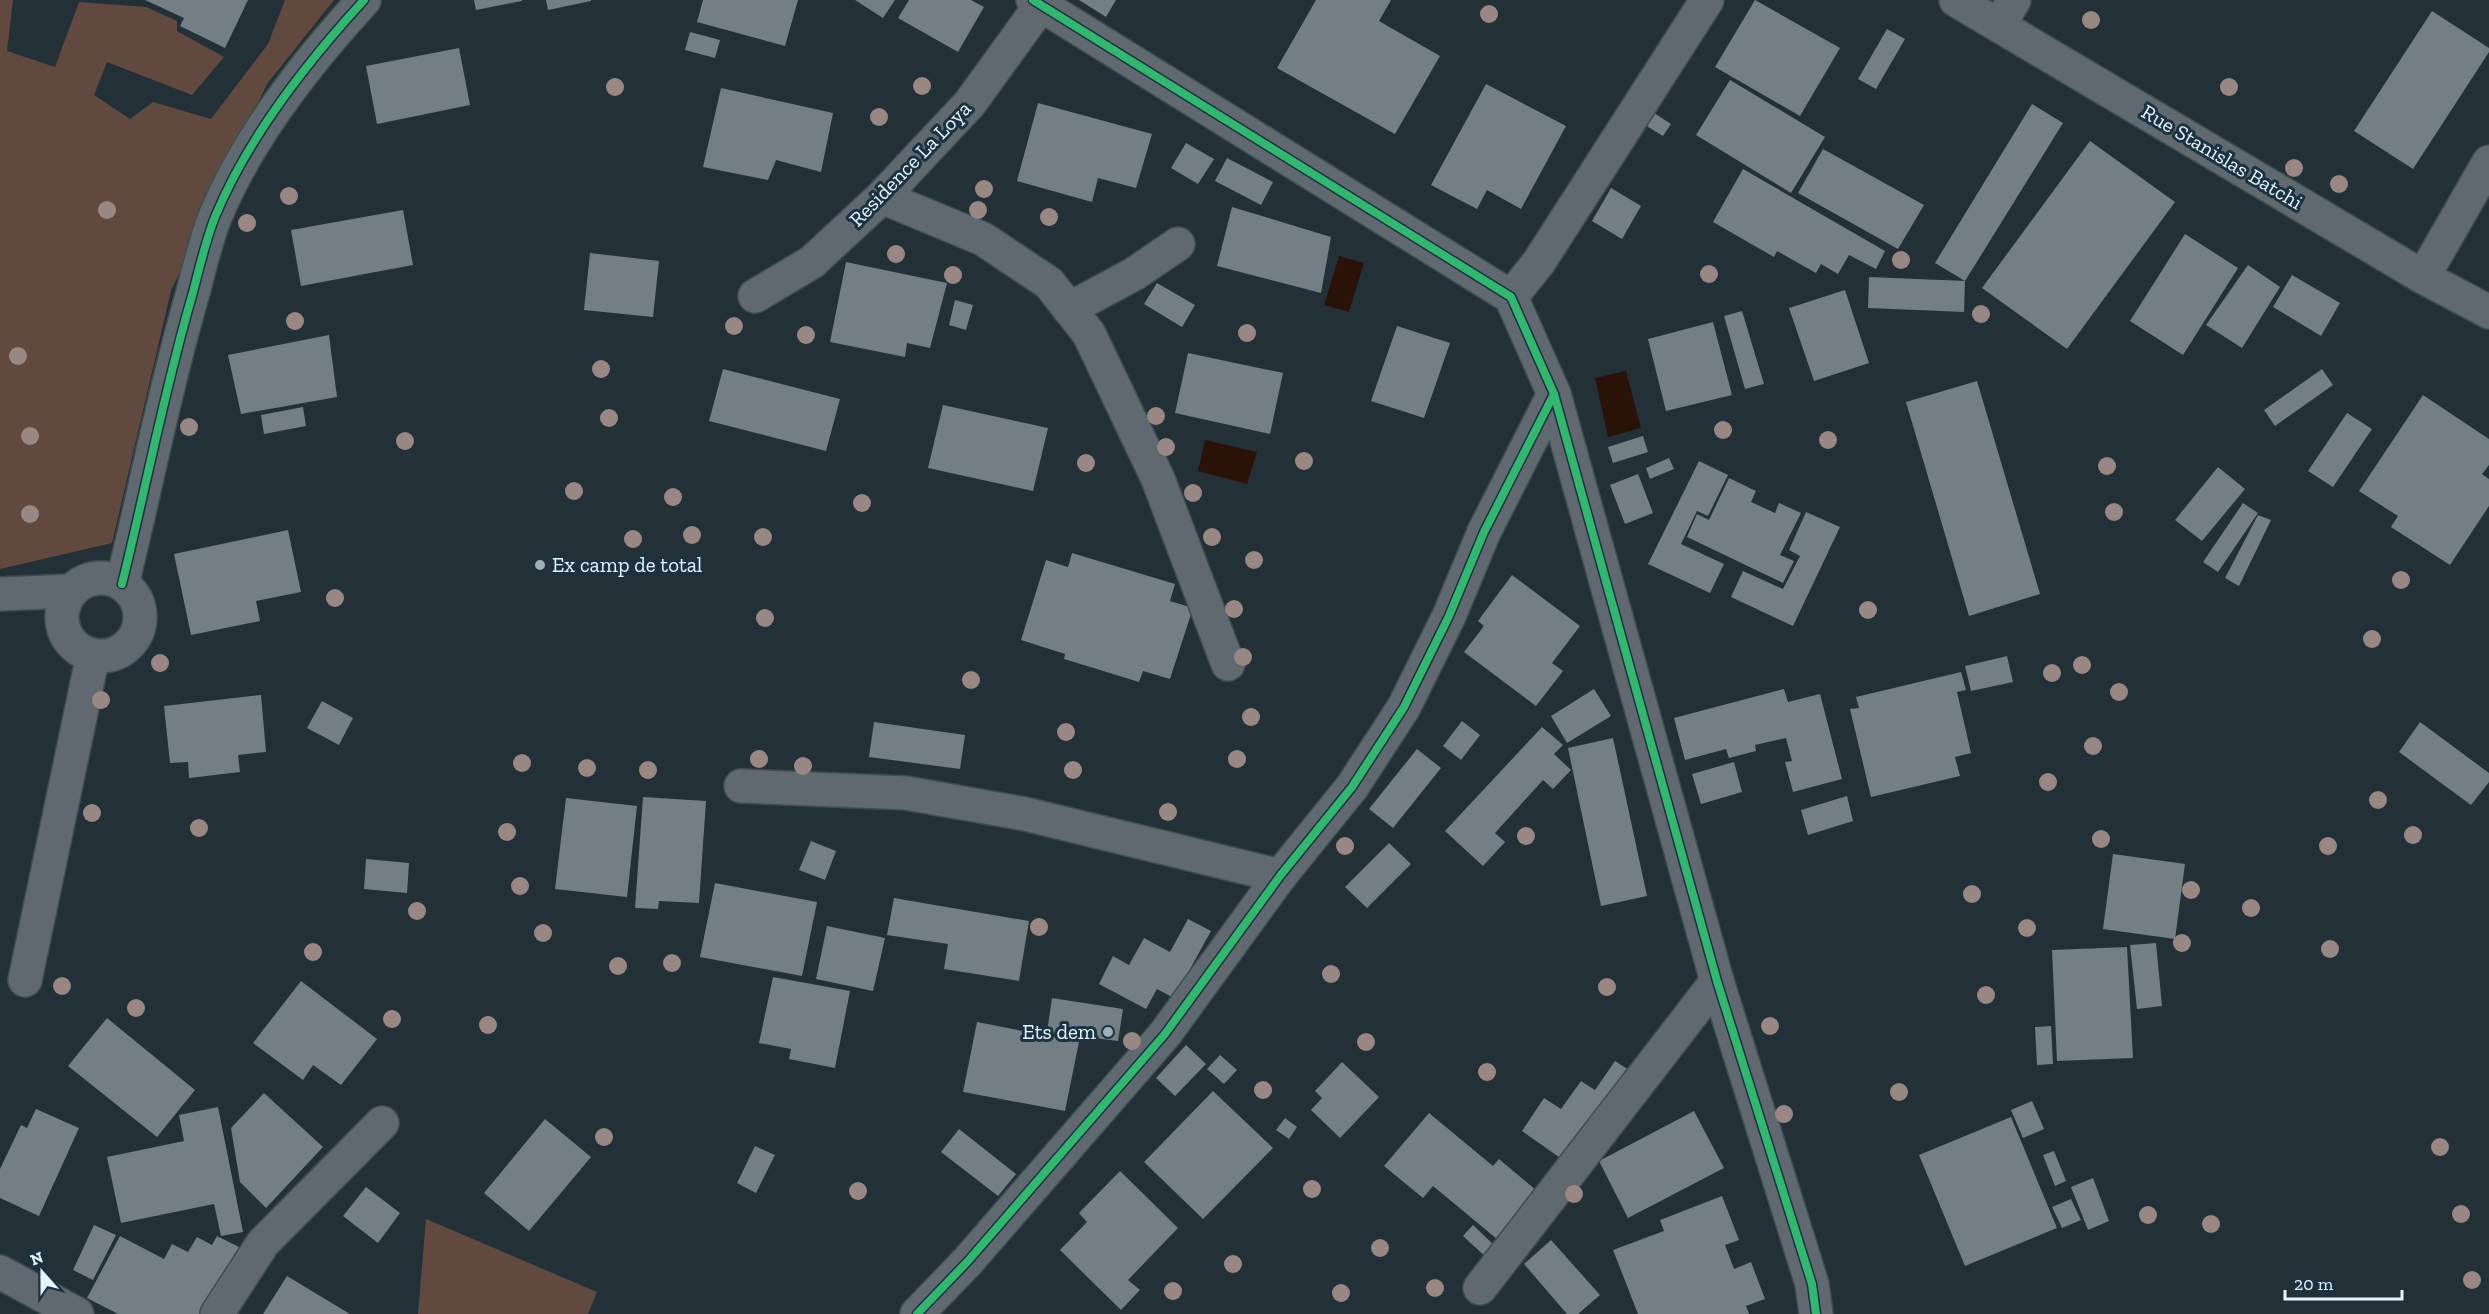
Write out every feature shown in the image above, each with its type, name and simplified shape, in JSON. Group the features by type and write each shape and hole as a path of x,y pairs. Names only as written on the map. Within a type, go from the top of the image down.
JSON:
{"street":[{"path":"122,584 148,479 170,371 215,218 260,130 364,0"},
{"path":"1511,297 1539,262 1707,0"},
{"name":"Rue Stanislas Batchi","path":"1956,0 2007,12 2423,277 2489,312"},
{"path":"1037,3 1511,297 1554,393 1717,981 1812,1284 1816,1314"},
{"name":"Residence La Loya","path":"755,296 812,262 882,197 970,103 1037,3"},
{"path":"2423,277 2489,162"},
{"path":"882,197 983,239 1049,283 1089,334 1158,479 1228,664"},
{"path":"1070,309 1134,274 1178,244"},
{"path":"917,1314 968,1261 1165,1034 1280,876 1352,787 1404,707 1449,616 1484,532 1554,393"},
{"path":"96,578 110,579 122,584 132,593 138,604 140,617 131,643 120,651 107,655 93,655 80,650 64,629 62,615 65,602 72,591 83,582 96,578"},
{"path":"0,594 72,591"},
{"path":"25,980 93,655"},
{"path":"741,786 906,793 1025,814 1280,876"},
{"path":"1480,1288 1717,981"},
{"path":"217,1314 264,1243 382,1122"},
{"path":"0,1272 77,1314"}],"shaded area":[{"path":"0,0 13,0 7,51 55,67 79,2 146,7 177,21 177,31 224,57 192,95 107,62 94,95 130,119 153,102 211,119 268,44 285,0 334,0 267,84 171,291 112,543 0,569"},
{"path":"1339,256 1364,263 1349,312 1324,305"},
{"path":"1626,371 1641,428 1608,437 1595,378"},
{"path":"1205,440 1257,452 1247,484 1198,471"},
{"path":"426,1219 597,1292 588,1314 418,1314"}],"building":[{"path":"145,0 248,0 225,48 180,26 184,18"},
{"path":"474,0 522,0 522,1 476,10"},
{"path":"546,0 591,0 591,1 548,10"},
{"path":"703,0 798,0 785,46 697,22"},
{"path":"855,0 895,0 883,18"},
{"path":"909,0 971,0 984,7 958,52 898,18"},
{"path":"1079,0 1116,0 1106,17"},
{"path":"1316,0 1391,0 1379,21 1440,56 1395,134 1277,68"},
{"path":"1755,0 1840,48 1800,116 1715,67"},
{"path":"2432,11 2489,48 2489,52 2413,169 2354,131"},
{"path":"1887,29 1905,39 1876,89 1858,79"},
{"path":"690,32 720,40 715,58 685,50"},
{"path":"459,48 470,105 377,124 366,66"},
{"path":"1730,80 1825,137 1791,193 1696,135"},
{"path":"1486,84 1566,126 1521,209 1487,190 1477,209 1431,185"},
{"path":"721,88 833,113 821,172 776,160 768,180 703,167"},
{"path":"1038,103 1152,134 1136,188 1098,178 1092,202 1017,181"},
{"path":"2032,104 2063,123 1965,281 1935,263"},
{"path":"1648,109 1671,124 1663,136 1640,122"},
{"path":"2090,141 2175,202 2067,349 1982,288"},
{"path":"1186,143 1214,159 1198,184 1171,168"},
{"path":"1823,149 1924,205 1898,249 1798,193"},
{"path":"1227,158 1273,182 1261,205 1215,181"},
{"path":"1743,169 1885,251 1876,269 1849,255 1838,274 1821,264 1816,273 1777,251 1774,257 1713,222"},
{"path":"1611,188 1641,206 1622,239 1592,221"},
{"path":"1232,207 1331,237 1321,293 1217,266"},
{"path":"403,210 413,265 301,286 291,230"},
{"path":"2185,234 2238,268 2183,355 2130,321"},
{"path":"590,253 659,261 653,317 584,310"},
{"path":"846,262 947,283 930,348 907,343 905,357 830,342"},
{"path":"2248,265 2280,287 2242,348 2206,325"},
{"path":"2292,275 2340,303 2321,336 2273,307"},
{"path":"1869,277 1965,281 1964,312 1868,308"},
{"path":"1157,283 1195,305 1182,327 1144,304"},
{"path":"1845,290 1869,363 1814,381 1789,308"},
{"path":"955,300 973,305 966,330 949,325"},
{"path":"1742,311 1764,384 1745,389 1724,316"},
{"path":"1713,322 1732,395 1666,411 1648,339"},
{"path":"1397,326 1450,343 1424,418 1371,401"},
{"path":"329,335 337,397 241,414 228,355"},
{"path":"1188,353 1283,373 1270,434 1175,413"},
{"path":"723,369 840,399 826,451 709,421"},
{"path":"2322,369 2333,385 2275,426 2264,410"},
{"path":"1977,381 2040,594 1969,616 1906,402"},
{"path":"2423,395 2489,439 2489,465 2482,474 2489,479 2489,506 2450,565 2391,527 2398,516 2359,491"},
{"path":"943,405 1048,428 1033,491 928,468"},
{"path":"303,407 306,426 264,434 261,415"},
{"path":"2347,413 2372,429 2333,487 2308,471"},
{"path":"1643,436 1648,452 1613,463 1608,447"},
{"path":"1669,458 1674,469 1650,479 1646,468"},
{"path":"1699,461 1728,475 1708,516 1697,511 1681,544 1724,564 1710,593 1648,564"},
{"path":"2218,467 2245,489 2202,541 2175,520"},
{"path":"1638,474 1653,513 1625,524 1610,485"},
{"path":"1729,478 1756,491 1751,502 1775,513 1779,503 1801,513 1780,555 1794,561 1783,583 1687,537 1697,514 1709,520"},
{"path":"2243,503 2258,513 2218,572 2203,562"},
{"path":"1806,512 1840,527 1793,626 1731,597 1743,571 1783,589 1800,556 1789,550"},
{"path":"2258,515 2271,520 2239,586 2225,578"},
{"path":"288,530 301,592 256,601 260,621 191,635 174,554"},
{"path":"1072,553 1175,584 1170,601 1193,608 1170,679 1143,671 1139,682 1064,659 1065,654 1021,640 1046,560 1068,567"},
{"path":"1512,575 1580,626 1552,663 1563,671 1536,706 1464,652 1484,626 1478,621"},
{"path":"2007,656 2013,682 1971,691 1965,666"},
{"path":"1961,672 1966,690 1957,692 1971,753 1955,757 1960,776 1871,797 1850,709 1859,708 1856,697"},
{"path":"1594,689 1611,716 1567,743 1551,716"},
{"path":"1784,689 1788,702 1820,694 1842,779 1793,792 1785,762 1792,761 1786,738 1755,745 1756,751 1729,758 1726,749 1685,760 1674,718"},
{"path":"261,695 266,752 238,755 240,772 189,778 188,762 170,763 164,706"},
{"path":"322,701 353,718 339,745 307,728"},
{"path":"1462,721 1480,735 1461,760 1443,746"},
{"path":"874,722 965,735 960,769 869,757"},
{"path":"2420,722 2489,773 2489,782 2471,805 2399,752"},
{"path":"1542,727 1563,745 1554,754 1571,770 1553,789 1543,780 1495,833 1505,842 1483,866 1445,831"},
{"path":"1613,738 1647,896 1601,906 1568,748"},
{"path":"1417,749 1441,768 1393,828 1369,809"},
{"path":"1734,762 1742,792 1701,804 1692,774"},
{"path":"1847,796 1853,821 1808,835 1801,810"},
{"path":"643,797 706,801 699,903 659,901 658,909 635,908"},
{"path":"566,798 637,806 627,897 555,889"},
{"path":"811,841 836,851 825,880 799,870"},
{"path":"1389,843 1411,864 1367,908 1345,887"},
{"path":"2113,854 2185,864 2175,939 2103,929"},
{"path":"366,859 409,863 407,893 364,889"},
{"path":"715,883 817,902 802,976 700,957"},
{"path":"894,898 1029,921 1019,981 944,969 948,944 887,935"},
{"path":"1188,919 1211,931 1174,998 1157,989 1146,1009 1099,984 1113,956 1129,965 1144,938 1170,952"},
{"path":"827,926 885,938 873,991 816,979"},
{"path":"2156,943 2162,1006 2137,1009 2130,945"},
{"path":"2127,947 2133,1058 2057,1061 2052,950"},
{"path":"773,977 850,991 835,1068 789,1059 791,1049 759,1043"},
{"path":"301,981 377,1039 341,1085 313,1065 303,1080 253,1043"},
{"path":"1052,998 1123,1009 1118,1041 1047,1032"},
{"path":"107,1018 195,1090 157,1137 68,1066"},
{"path":"977,1022 1079,1042 1065,1111 963,1092"},
{"path":"2051,1026 2053,1064 2037,1065 2035,1027"},
{"path":"1186,1045 1206,1064 1175,1096 1156,1078"},
{"path":"1220,1055 1237,1070 1224,1084 1207,1069"},
{"path":"1615,1061 1632,1072 1569,1164 1522,1131 1544,1098 1561,1109 1581,1081 1595,1090"},
{"path":"1342,1062 1379,1097 1340,1138 1311,1110 1322,1098 1315,1091"},
{"path":"1213,1091 1273,1148 1203,1219 1144,1162"},
{"path":"264,1093 323,1147 266,1208 240,1182 231,1128"},
{"path":"2032,1101 2044,1129 2023,1138 2011,1110"},
{"path":"218,1107 243,1232 221,1236 214,1204 121,1223 107,1157 184,1141 179,1115"},
{"path":"36,1109 79,1128 39,1216 0,1198 0,1169 21,1125 27,1128"},
{"path":"1694,1111 1724,1168 1628,1218 1599,1161"},
{"path":"1429,1113 1493,1166 1499,1159 1543,1196 1503,1244 1433,1186 1423,1198 1384,1166"},
{"path":"2011,1117 2057,1228 1965,1266 1919,1155"},
{"path":"1285,1118 1297,1127 1289,1139 1276,1130"},
{"path":"545,1119 591,1157 529,1231 484,1193"},
{"path":"959,1129 1016,1174 998,1196 941,1152"},
{"path":"755,1146 775,1155 756,1193 737,1183"},
{"path":"2054,1151 2066,1181 2055,1186 2043,1155"},
{"path":"1120,1171 1178,1228 1128,1280 1140,1290 1121,1310 1060,1250 1087,1222 1079,1213"},
{"path":"2093,1178 2109,1221 2088,1230 2071,1187"},
{"path":"366,1187 400,1213 378,1243 343,1216"},
{"path":"1722,1196 1739,1240 1725,1245 1734,1269 1751,1262 1765,1299 1746,1306 1749,1314 1638,1314 1613,1250 1664,1231 1660,1220"},
{"path":"2071,1199 2081,1220 2062,1228 2052,1207"},
{"path":"94,1225 116,1235 93,1280 73,1270"},
{"path":"1473,1225 1499,1250 1489,1260 1463,1236"},
{"path":"120,1236 164,1259 172,1244 188,1252 197,1237 212,1245 217,1236 239,1247 202,1314 118,1314 87,1298"},
{"path":"1551,1240 1600,1295 1578,1314 1567,1314 1524,1264"},
{"path":"287,1276 350,1314 263,1314"}],"cycle path":[{"path":"122,584 173,368 205,246 215,217 244,159 280,102 321,49 364,0"},
{"path":"1033,0 1511,297 1554,394 1717,981 1812,1284 1816,1314"},
{"path":"917,1314 968,1261 1165,1034 1280,876 1352,787 1404,707 1449,616 1484,532 1554,394"}],"place":[{"name":"Ex camp de total","path":"540,565"},
{"name":"Ets dem","path":"1108,1032"}]}
